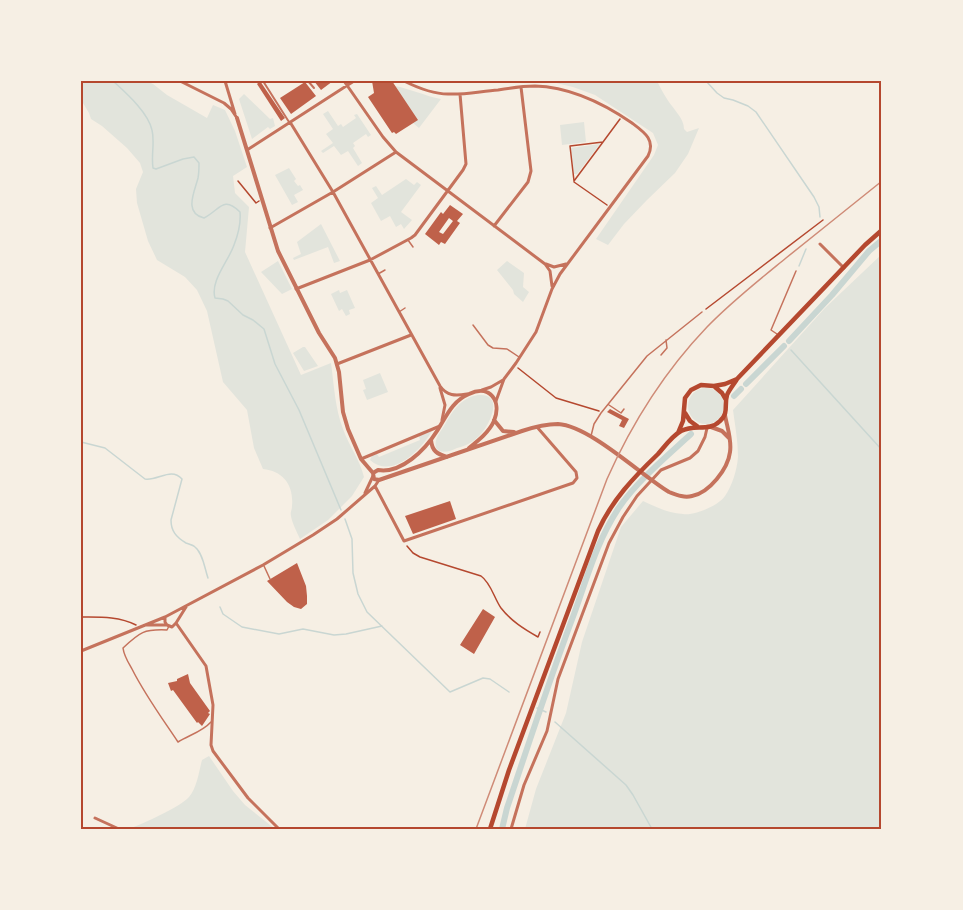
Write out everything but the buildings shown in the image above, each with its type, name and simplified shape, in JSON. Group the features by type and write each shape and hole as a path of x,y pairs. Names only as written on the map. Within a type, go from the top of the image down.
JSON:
{"main road":[{"path":"726,400 737,380 882,230"},
{"path":"678,433 683,421 685,398 693,388 703,384 714,386 737,380"},
{"path":"490,829 513,760 603,521 618,496 678,433 698,426 709,427 719,423 725,415 727,406 722,393 714,386"},
{"path":"684,410 688,418 698,426"}],"street":[{"path":"180,81 224,103 237,118"},
{"path":"225,81 278,251 337,364 342,412 361,459 374,479 380,479 520,432 559,424 572,427 591,437 662,488 683,497 696,495 706,490 727,462 730,452 725,415"},
{"path":"263,81 333,192 440,386 444,392 458,396 490,387 504,379 515,366 536,332 560,274 648,156 651,143 645,133 622,116 595,100 574,93 547,87 521,87 447,94 428,91 404,81"},
{"path":"308,81 314,88"},
{"path":"345,81 383,137 396,152 545,264 550,270 552,289"},
{"path":"247,150 354,81"},
{"path":"494,226 528,182 531,171 521,87"},
{"path":"296,289 370,260 415,235 466,163 460,94"},
{"path":"224,103 228,102 230,97"},
{"path":"270,228 396,152"},
{"path":"820,244 844,268"},
{"path":"545,264 554,267 567,264"},
{"path":"337,364 411,335"},
{"path":"496,402 504,379"},
{"path":"361,459 440,426 445,405 440,386"},
{"path":"466,450 485,435 494,420 497,409 496,402 490,393 479,391"},
{"path":"364,495 376,470 395,468 416,455 431,440 453,406 467,394"},
{"path":"494,420 503,431 520,432"},
{"path":"375,486 404,541 573,483 577,478 574,468 537,427"},
{"path":"511,829 524,785 547,731 558,679 609,543 623,517 637,496 661,470 690,458 698,451 709,427 722,431 729,439"},
{"path":"431,440 435,452 447,457"},
{"path":"81,651 165,617 263,565 341,516 375,486 383,475 381,471"},
{"path":"145,625 174,626 187,605"},
{"path":"171,614 176,616 177,622 206,666 213,705 211,745 213,752 248,798 279,829"},
{"path":"165,617 168,626"},
{"path":"95,818 119,829"}],"lane":[{"path":"407,240 413,248"},
{"path":"378,274 385,270"},
{"path":"779,336 771,330 796,270"},
{"path":"398,312 405,308"},
{"path":"591,437 594,424 647,356 702,312"},
{"path":"473,325 488,345 493,348 507,349 520,358"},
{"path":"661,355 667,348 666,339"},
{"path":"608,404 621,413 624,409"},
{"path":"263,565 270,579"},
{"path":"168,626 167,630 144,631 123,648 126,658 150,701 178,741 205,728 213,719"}],"path":[{"path":"878,81 882,84"},
{"path":"573,181 622,116"},
{"path":"603,142 570,146 573,181 609,207"},
{"path":"238,180 256,203 263,200"},
{"path":"702,312 823,220"},
{"path":"515,366 556,398 599,411"},
{"path":"404,541 413,553 420,557 484,578 500,605 513,620 538,637 540,632"},
{"path":"81,617 123,620 135,623 138,627"}],"shaded area":[{"path":"81,81 146,81 207,118 213,105 225,110 247,167 233,176 235,193 249,207 245,252 301,375 331,363 340,421 364,477 352,496 328,520 300,539 292,519 292,498 289,486 281,476 263,469 254,448 247,410 223,382 207,311 197,290 185,277 157,260 148,241 137,203 136,189 143,172 140,163 127,148 91,119 81,102"},
{"path":"535,81 657,81 680,117 684,129 687,132 699,128 688,154 675,173 624,224 608,245 596,239 654,155 658,145 653,133 595,95 552,82"},
{"path":"395,86 441,99 419,128 413,123"},
{"path":"244,94 270,119 273,118 275,126 270,129 268,127 252,139 239,99"},
{"path":"328,111 338,126 341,124 343,127 356,118 354,115 357,114 371,135 368,137 366,134 353,143 355,146 353,148 362,163 358,166 348,151 341,155 334,146 323,153 321,151 333,143 326,134 333,129 323,114"},
{"path":"584,122 586,142 562,145 560,125"},
{"path":"600,144 577,174 574,174 571,148"},
{"path":"289,168 296,179 294,181 303,190 294,195 298,202 292,205 275,175"},
{"path":"406,179 414,185 417,182 421,185 401,212 412,220 404,229 401,224 396,227 390,216 381,221 371,203 378,198 372,188 376,186 382,195"},
{"path":"321,224 340,261 334,263 328,247 294,260 293,258 301,254 297,242"},
{"path":"882,254 882,829 525,829 536,789 566,713 582,642 621,527 643,501 667,511 688,514 706,510 722,500 732,483 738,457 733,410 825,308"},
{"path":"278,261 292,289 282,294 261,272"},
{"path":"507,261 524,273 523,287 529,292 523,302 514,294 497,270"},
{"path":"339,290 340,293 347,290 355,308 349,310 350,314 346,316 342,309 339,311 331,294"},
{"path":"303,347 318,366 304,371 293,353"},
{"path":"380,373 388,392 367,400 363,390 366,389 363,380"},
{"path":"706,388 719,393 724,406 719,419 706,424 693,419 688,406 693,393"},
{"path":"478,395 491,399 493,405 493,412 487,426 466,445 444,452 439,451 436,448 436,439 454,411 461,402"},
{"path":"432,431 413,454 396,465 387,467 370,460 377,454 379,457 420,440 419,436"},
{"path":"209,756 245,805 275,829 129,829 170,810 189,797 196,784 202,760"}],"waterway":[{"path":"113,81 136,103 150,123 153,135 153,168 194,157 199,163 192,201 194,211 204,218 225,204 240,212 237,237 217,278 215,298 228,301 243,315 264,329 275,364 299,410 341,510"},
{"path":"706,81 724,98 748,106 756,112 814,197 819,207 820,217"},
{"path":"789,341 869,251 882,240"},
{"path":"799,266 806,249"},
{"path":"746,384 784,346"},
{"path":"791,350 882,450"},
{"path":"734,396 741,389"},
{"path":"502,829 548,686 604,534 618,509 634,489 691,434"},
{"path":"81,442 105,448 145,479 169,474 182,479 171,520 172,527 179,538 198,550 208,578"},
{"path":"345,519 352,539 353,573 358,594 367,612 450,692 483,678 490,679 509,692"},
{"path":"220,607 223,614 242,627 279,634 303,629 334,635 382,626"},
{"path":"537,708 546,712"},
{"path":"555,722 626,785 652,829"}],"railway":[{"path":"476,829 607,479 638,418 663,380 707,327 766,275 882,181"}]}
